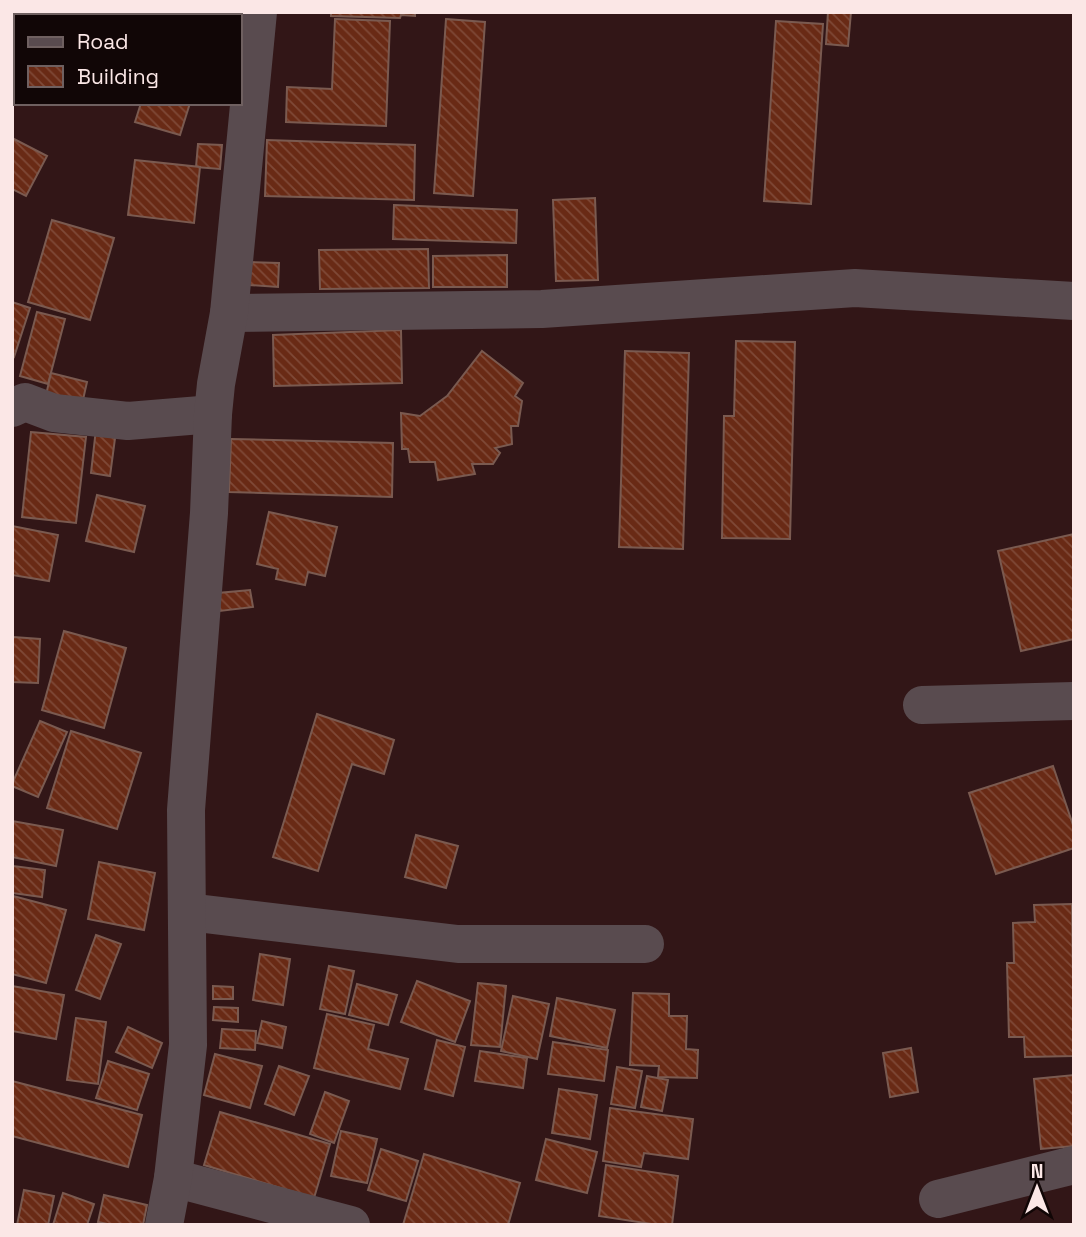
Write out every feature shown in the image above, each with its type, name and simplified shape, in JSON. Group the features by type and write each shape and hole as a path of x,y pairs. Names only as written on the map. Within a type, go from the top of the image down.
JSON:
{"street":[{"path":"164,1225 173,1178 188,1045 186,810 209,513 213,414 229,313 246,58 258,12"},
{"path":"229,313 542,309 855,288 1074,301"},
{"path":"12,408 26,402 54,413 128,421 213,414"},
{"path":"922,705 1074,701"},
{"path":"188,912 458,944 645,944"},
{"path":"938,1199 1074,1165"},
{"path":"173,1178 351,1225"}],"building":[{"path":"155,12 210,12 210,14"},
{"path":"331,12 415,12 415,16 331,16"},
{"path":"828,12 851,12 848,46 826,44"},
{"path":"335,19 390,21 386,126 286,122 287,87 332,89"},
{"path":"446,19 485,22 473,196 434,193"},
{"path":"776,21 823,24 811,204 764,201"},
{"path":"12,22 14,89 12,88"},
{"path":"140,105 189,105 180,135 135,122"},
{"path":"12,138 47,156 26,196 12,189"},
{"path":"267,140 415,145 414,200 265,196"},
{"path":"198,144 222,145 220,169 196,167"},
{"path":"135,160 200,167 194,223 128,215"},
{"path":"595,198 598,280 556,281 553,200"},
{"path":"394,205 517,210 516,243 393,239"},
{"path":"52,220 114,238 90,320 28,302"},
{"path":"428,249 429,288 320,289 319,250"},
{"path":"507,255 507,287 433,287 433,256"},
{"path":"249,262 279,263 278,287 249,285"},
{"path":"12,302 30,308 14,357 12,356"},
{"path":"37,312 65,319 48,384 20,376"},
{"path":"401,330 402,383 274,386 273,335"},
{"path":"736,341 795,342 790,539 722,538 724,416 734,416"},
{"path":"482,351 523,383 515,396 522,401 518,426 511,426 512,444 495,448 500,453 493,464 472,464 475,474 438,480 435,462 410,462 408,449 402,449 401,413 420,416 447,396"},
{"path":"625,351 689,353 683,549 619,547"},
{"path":"51,373 87,382 80,413 44,404"},
{"path":"96,429 116,431 110,476 91,473"},
{"path":"31,432 86,437 76,523 22,517"},
{"path":"231,439 393,443 392,497 229,492"},
{"path":"97,495 145,506 134,552 86,541"},
{"path":"269,512 337,527 325,576 308,572 305,585 276,579 278,569 257,564"},
{"path":"12,526 58,535 49,581 12,575"},
{"path":"1074,534 1074,639 1021,651 998,551"},
{"path":"250,590 253,607 220,611 218,593"},
{"path":"64,631 126,648 104,728 42,710"},
{"path":"13,637 40,639 38,683 12,682"},
{"path":"317,714 394,740 384,774 352,764 318,871 273,857"},
{"path":"40,721 67,732 38,797 12,784"},
{"path":"71,731 141,753 117,829 47,808"},
{"path":"1053,766 1074,828 1074,848 996,874 969,793"},
{"path":"12,821 63,830 56,866 12,857"},
{"path":"416,835 458,846 446,888 405,877"},
{"path":"99,862 155,873 144,930 88,919"},
{"path":"13,866 45,870 42,897 12,893"},
{"path":"13,896 66,910 46,983 12,974"},
{"path":"1072,904 1074,1056 1025,1057 1024,1037 1009,1037 1007,963 1014,963 1013,923 1035,922 1034,905"},
{"path":"96,935 121,944 100,999 76,990"},
{"path":"260,954 290,959 283,1005 253,1000"},
{"path":"329,966 354,971 345,1014 320,1009"},
{"path":"417,981 470,1001 455,1042 401,1022"},
{"path":"478,983 506,986 500,1047 471,1045"},
{"path":"357,984 397,995 388,1025 349,1015"},
{"path":"12,986 64,995 56,1039 12,1031"},
{"path":"213,986 233,987 233,999 213,999"},
{"path":"633,993 669,994 669,1016 687,1016 686,1049 698,1050 697,1078 658,1077 659,1066 630,1065"},
{"path":"513,996 549,1004 537,1059 501,1051"},
{"path":"557,998 615,1010 607,1048 550,1036"},
{"path":"214,1007 238,1008 238,1022 213,1020"},
{"path":"327,1014 374,1025 368,1049 408,1059 400,1089 314,1068"},
{"path":"76,1018 106,1022 98,1084 67,1080"},
{"path":"262,1021 286,1027 282,1048 257,1043"},
{"path":"128,1027 162,1043 152,1068 116,1052"},
{"path":"222,1029 256,1031 255,1050 220,1048"},
{"path":"437,1040 465,1047 453,1096 425,1089"},
{"path":"553,1042 608,1050 604,1081 548,1074"},
{"path":"911,1048 918,1092 890,1097 883,1053"},
{"path":"480,1051 527,1058 523,1088 475,1081"},
{"path":"215,1054 262,1066 250,1108 204,1095"},
{"path":"108,1061 149,1074 137,1110 96,1098"},
{"path":"279,1066 309,1076 294,1115 265,1104"},
{"path":"617,1067 642,1071 635,1108 611,1104"},
{"path":"1074,1075 1074,1146 1041,1149 1034,1079"},
{"path":"647,1076 668,1080 662,1111 641,1107"},
{"path":"12,1081 142,1115 128,1167 12,1136"},
{"path":"559,1089 597,1095 590,1139 552,1133"},
{"path":"325,1092 349,1101 334,1143 310,1134"},
{"path":"610,1108 693,1119 688,1159 644,1153 641,1167 603,1161"},
{"path":"220,1112 330,1144 314,1198 204,1165"},
{"path":"341,1131 377,1139 367,1183 331,1176"},
{"path":"546,1139 597,1152 587,1193 536,1180"},
{"path":"381,1149 418,1161 406,1201 368,1190"},
{"path":"424,1154 520,1183 508,1225 403,1225"},
{"path":"606,1165 678,1176 672,1225 599,1216"},
{"path":"24,1190 54,1196 48,1225 17,1225"},
{"path":"63,1193 94,1204 87,1225 53,1225"},
{"path":"104,1195 147,1205 143,1225 98,1222"}]}
